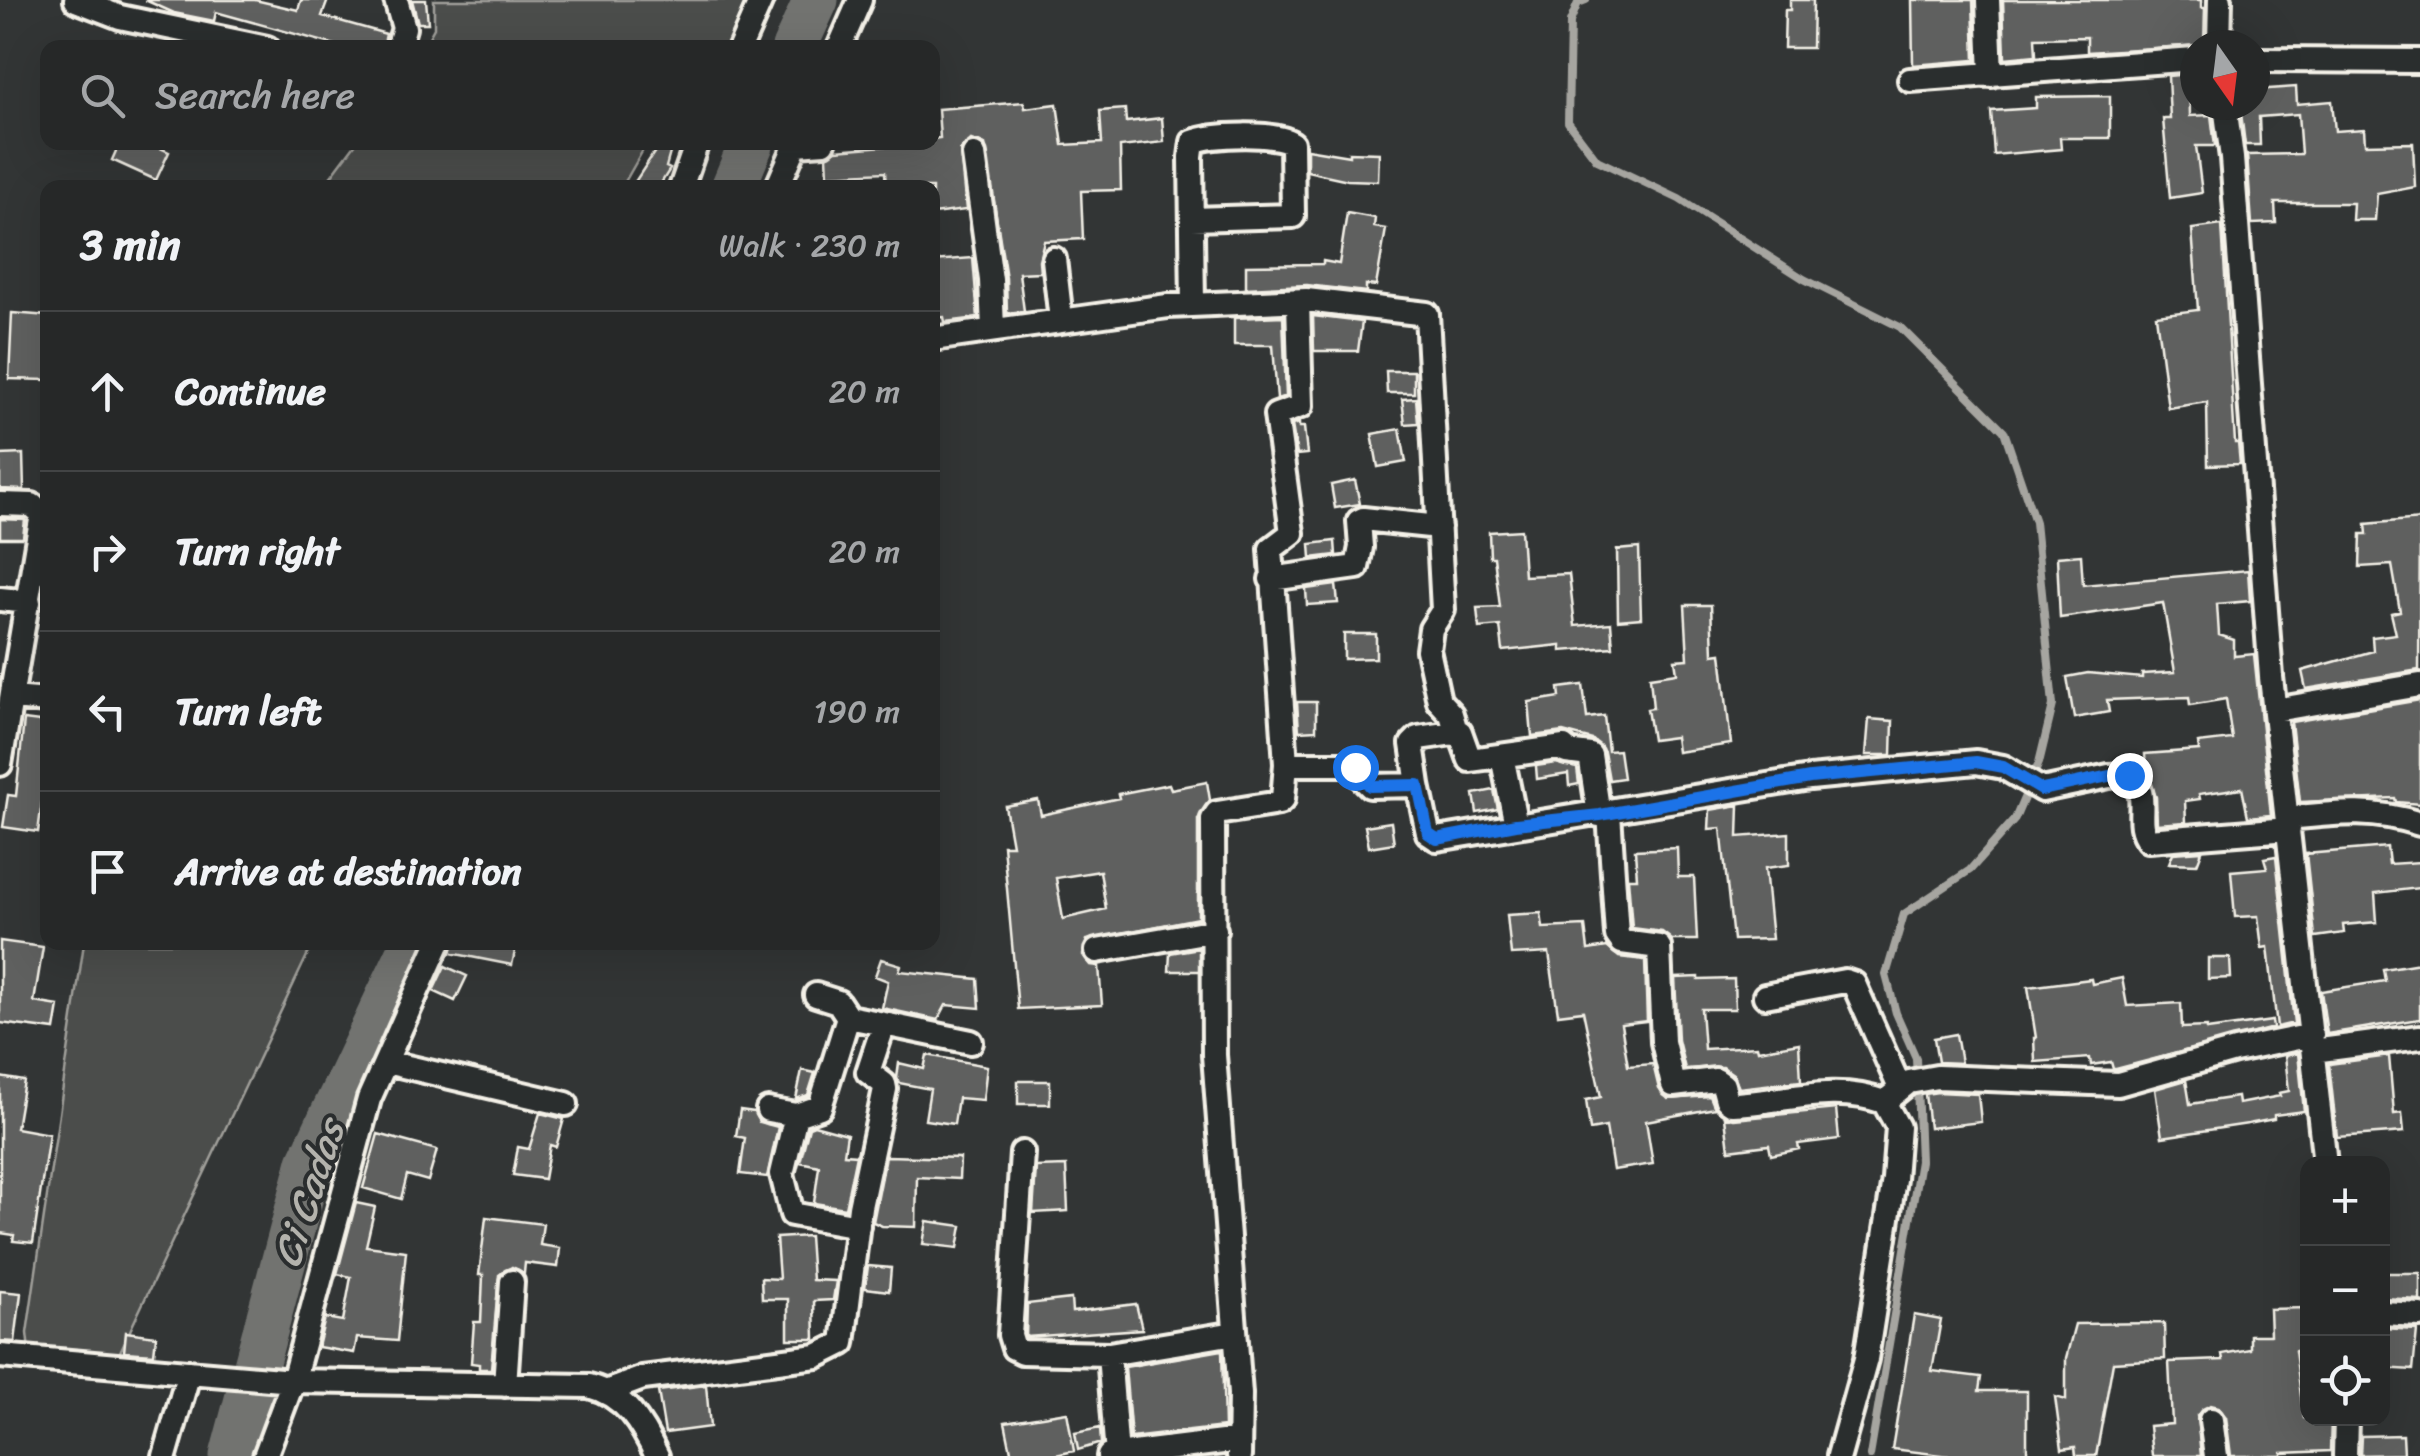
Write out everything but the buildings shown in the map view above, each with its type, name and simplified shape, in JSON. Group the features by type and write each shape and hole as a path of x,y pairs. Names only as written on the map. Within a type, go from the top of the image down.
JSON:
{"street":[{"path":"76,0 120,17 229,40"},
{"path":"396,0 404,28 400,40"},
{"path":"744,40 761,0"},
{"path":"842,40 860,0"},
{"path":"1988,0 1991,75"},
{"path":"2220,0 2220,30"},
{"path":"1910,80 2180,60"},
{"path":"2270,60 2420,61"},
{"path":"2227,120 2275,710 2324,1156"},
{"path":"1192,219 1293,216 1292,143 1285,138 1248,136 1194,142 1192,219 1193,305"},
{"path":"684,180 694,150"},
{"path":"781,180 794,150"},
{"path":"974,155 991,280 993,330"},
{"path":"1054,259 1060,320"},
{"path":"1108,1354 1114,1455 1239,1448 1240,1394 1214,1055 1214,815 1279,804 1284,799 1286,764 1271,579 1272,546 1292,533 1276,415 1301,406 1298,302"},
{"path":"940,338 1193,305 1340,302 1375,310 1422,312 1430,318 1443,610 1431,629 1428,650 1439,701 1451,714 1469,760 1560,747 1569,753 1590,755 1604,814 1617,935 1622,942 1659,947 1663,1042 1673,1085 1716,1080 1733,1104 1836,1092 1864,1094 1956,1076 2118,1084 2235,1050 2420,1037"},
{"path":"0,504 32,506 40,512"},
{"path":"1271,579 1357,567 1361,547 1359,521 1363,518 1439,527"},
{"path":"0,764 40,528"},
{"path":"0,599 29,602"},
{"path":"2275,710 2420,686"},
{"path":"12,698 40,700"},
{"path":"1456,731 1413,740 1418,785 1428,833 1433,838 1604,814 1810,778 1976,762 1991,762 2025,782 2050,790 2129,775 2141,789 2142,832 2148,840 2288,824 2355,811 2390,814 2420,824"},
{"path":"1502,756 1516,824"},
{"path":"1286,764 1348,764 1370,786 1418,785"},
{"path":"1096,951 1215,930"},
{"path":"265,1456 370,1099 436,950"},
{"path":"1765,996 1845,981 1854,984 1904,1088 1866,1359 1839,1456"},
{"path":"816,995 838,1002 848,1017 971,1042"},
{"path":"768,1110 796,1115 823,1104 848,1017"},
{"path":"608,1391 643,1378 817,1356 837,1348 846,1334 858,1226 885,1086 868,1072 884,1024"},
{"path":"386,1062 566,1104"},
{"path":"796,1115 782,1174 792,1214 858,1226"},
{"path":"1022,1153 1010,1335 1014,1348 1022,1352 1108,1354 1235,1333"},
{"path":"505,1385 512,1282"},
{"path":"2390,1313 2420,1315"},
{"path":"0,1356 286,1380 589,1386 608,1391 643,1428 656,1456"},
{"path":"165,1456 194,1372"},
{"path":"2211,1420 2216,1456"},
{"path":"2345,1456 2346,1426"}],"shaded area":[{"path":"434,0 752,0 733,40 427,40 434,28"},
{"path":"350,150 643,150 626,180 328,180"},
{"path":"83,950 310,950 118,1356 29,1351 27,1333"}],"waterway":[{"name":"Ci Cadas","path":"798,40 816,0"},
{"path":"1586,0 1578,3 1570,22 1568,122 1597,160 1679,199 1804,279 1900,327 2004,431 2035,522 2053,705 2039,763 2015,819 1970,870 1904,914 1886,975 1896,1013 1916,1058 1920,1161 1870,1456"},
{"name":"Ci Cadas","path":"736,180 749,150"},
{"name":"Ci Cadas","path":"232,1456 310,1162 410,950"}],"route":[{"path":"1355,767 1370,786 1418,785 1428,833 1437,839 1810,778 1976,762 2003,767 2042,790 2129,775"}]}
